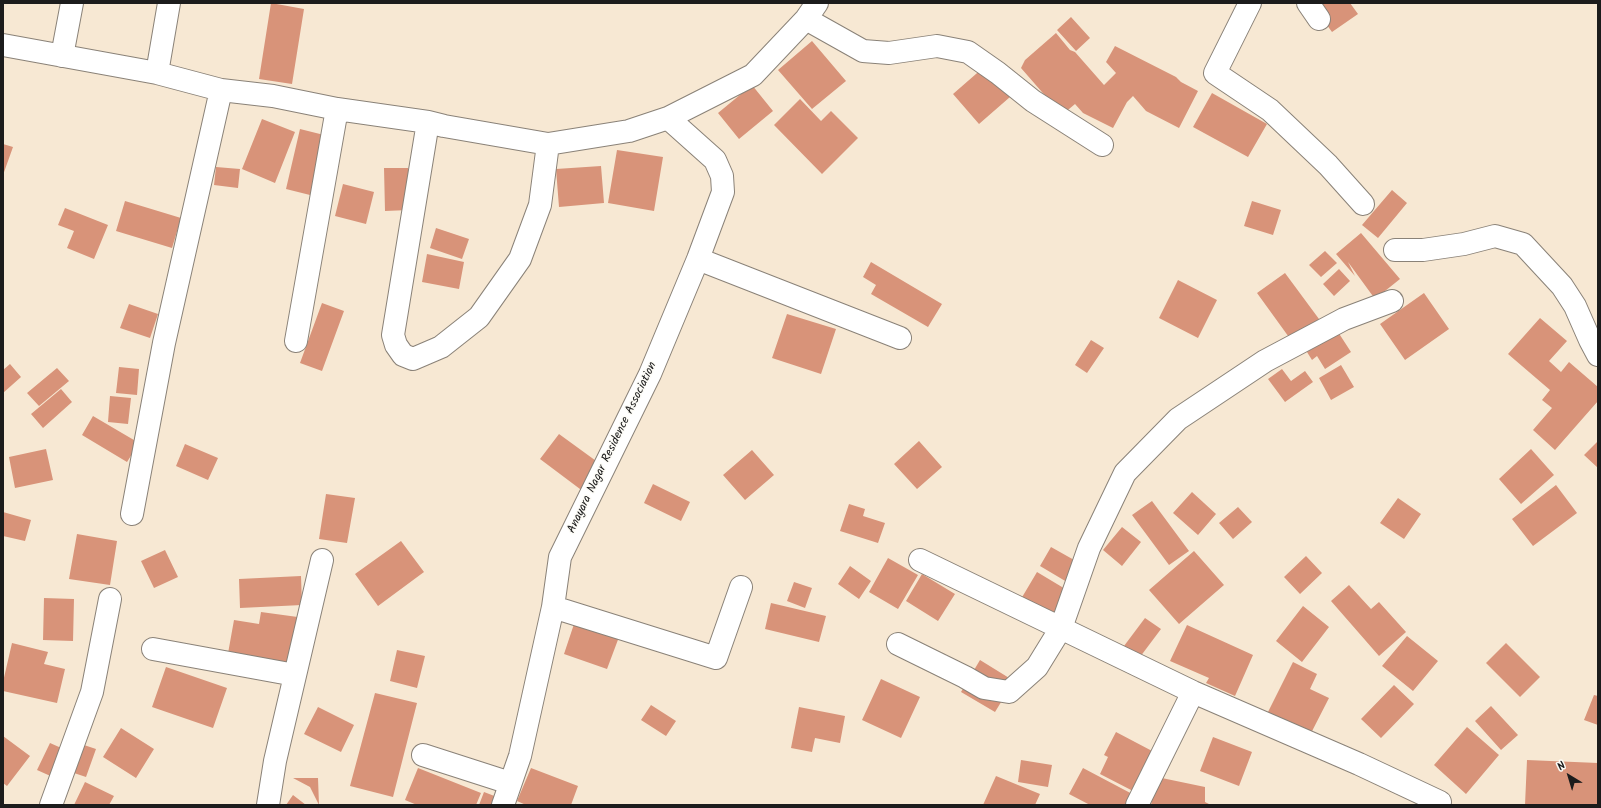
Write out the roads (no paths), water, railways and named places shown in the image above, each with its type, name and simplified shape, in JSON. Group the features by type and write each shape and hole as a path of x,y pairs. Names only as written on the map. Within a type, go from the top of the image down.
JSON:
{"street":[{"path":"62,56 72,3"},
{"path":"157,73 169,3"},
{"path":"1250,3 1216,73 1270,110 1328,164 1363,204"},
{"path":"3,45 157,73 221,90 273,96 338,109 428,122 548,144 629,131 668,118 754,75 812,11 863,51 889,53 937,46 968,52 998,73 1033,101 1102,145"},
{"path":"132,514 164,343 221,90"},
{"path":"296,341 338,109"},
{"name":"Anayara Nagar Residence Association","path":"503,805 520,756 553,607 560,557 650,374 698,259 723,192 722,176 715,160 668,118"},
{"path":"428,122 393,335 396,345 402,355 413,359 441,347 479,317 520,259 540,205 548,144"},
{"path":"1395,250 1423,250 1464,244 1495,236 1523,244 1567,293 1575,306 1598,355"},
{"path":"698,259 900,338"},
{"path":"898,644 965,676 984,688 1009,692 1037,667 1061,628 1089,548 1125,473 1178,419 1265,361 1344,319 1392,301"},
{"path":"268,805 275,761 322,560"},
{"path":"920,560 1193,692 1358,764 1440,802"},
{"path":"553,607 716,658 741,587"},
{"path":"51,805 92,692 110,599"},
{"path":"153,649 295,676"},
{"path":"1137,805 1193,692"},
{"path":"423,755 510,783"}]}
